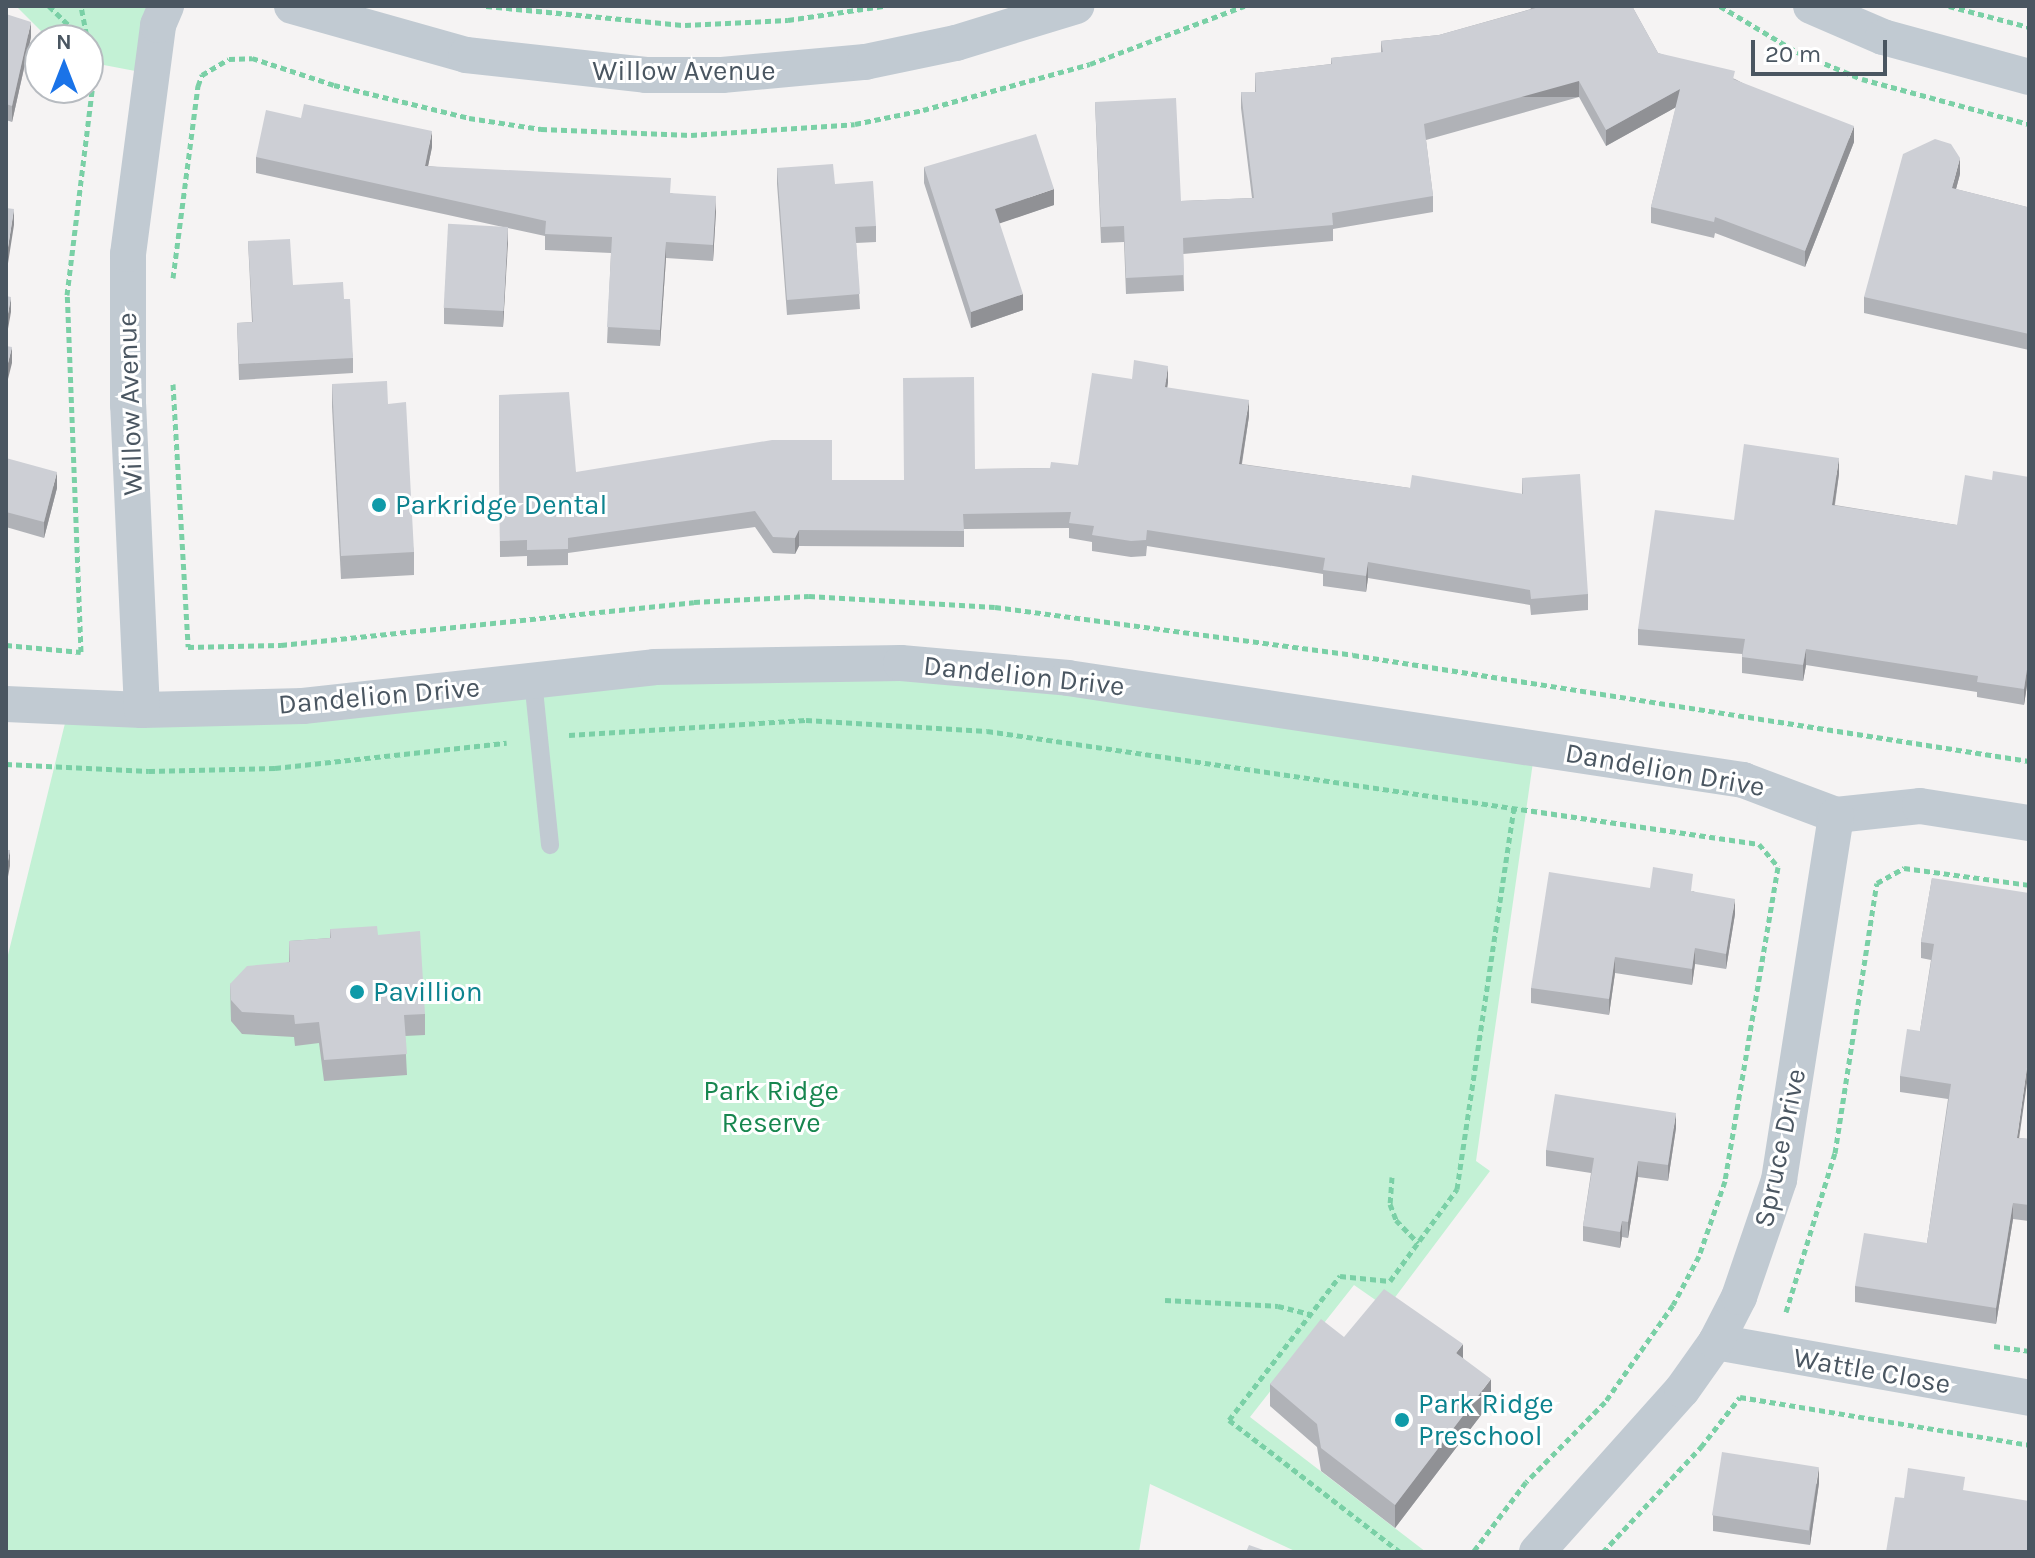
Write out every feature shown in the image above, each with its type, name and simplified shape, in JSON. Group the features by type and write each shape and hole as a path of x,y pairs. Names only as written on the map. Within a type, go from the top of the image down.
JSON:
{"street":[{"name":"Willow Avenue","path":"142,710 128,405 128,254 158,25 166,6"},
{"name":"Willow Avenue","path":"292,6 421,46 534,67 722,75 865,62 956,43 1076,6"},
{"path":"1811,6 1883,37 2029,77"},
{"name":"Dandelion Drive","path":"6,704 142,710 375,701 533,680 742,662 989,669 1743,780 1836,815 1920,806 2029,823"},
{"name":"Spruce Drive","path":"1537,1552 1646,1434 1716,1342 1739,1297 1779,1180 1836,815"},
{"name":"Wattle Close","path":"1716,1342 2029,1398"}],"lane":[{"path":"533,680 550,845"}],"path":[{"path":"49,6 67,24"},
{"path":"486,6 685,25 788,20 883,6"},
{"path":"172,291 198,86 202,75 229,59 252,58 347,88 469,118 541,129 691,135 855,124 923,110 1077,68 1244,6"},
{"path":"1949,6 2029,27"},
{"path":"6,645 81,652 67,295 90,104"},
{"path":"173,379 188,647"},
{"path":"6,764 149,771 275,768 438,754 538,738 713,723 891,724 1075,740 1759,844 1778,867 1725,1181 1699,1256 1673,1305 1605,1402 1526,1482 1473,1552"},
{"path":"1400,1552 1229,1420 1340,1276 1390,1281 1458,1181 1514,806"},
{"path":"1785,1314 1835,1153 1877,883 1904,868 2029,885"},
{"path":"1392,1177 1390,1204 1396,1220 1418,1243"},
{"path":"1165,1300 1278,1306 1309,1314"},
{"path":"1603,1552 1701,1447 1740,1397 2029,1445"}],"green space":[{"path":"16,6 166,6 151,74 104,65 104,24 34,24"},
{"name":"Park Ridge Reserve","path":"830,661 1535,748 1476,1161 1490,1171 1387,1308 1354,1285 1250,1417 1426,1552 1297,1552 1150,1484 1139,1552 6,1552 6,963 69,707"}],"building":[{"path":"1538,6 1632,6 1658,53 1735,71 1733,79 1854,126 1805,251 1715,217 1714,222 1651,207 1680,89 1606,130 1579,81 1424,124 1433,196 1332,213 1333,225 1183,238 1184,275 1126,278 1124,226 1101,227 1095,102 1176,98 1181,201 1254,198 1241,92 1256,92 1255,73 1332,64 1331,58 1383,52 1381,41 1439,35"},
{"path":"6,14 31,22 24,24 24,53 12,106 6,104"},
{"path":"304,104 432,131 425,166 671,178 670,193 716,196 713,245 666,242 660,330 607,327 612,237 545,234 546,221 256,157 266,110 301,118"},
{"path":"1036,134 1054,189 995,209 1023,294 971,312 924,167"},
{"path":"1935,139 1951,144 1960,158 1952,188 2027,207 2029,198 2029,334 1864,297 1903,154"},
{"path":"833,164 835,184 873,181 876,226 855,227 860,294 787,300 777,168"},
{"path":"6,208 14,209 6,260"},
{"path":"448,224 508,227 504,311 444,308"},
{"path":"290,239 293,285 343,282 344,299 350,299 353,358 239,364 237,323 253,322 248,241"},
{"path":"6,296 11,297 6,325"},
{"path":"6,346 12,347 6,371"},
{"path":"1134,360 1168,366 1165,387 1249,400 1239,464 1410,488 1412,475 1523,494 1522,478 1580,474 1588,594 1531,599 1530,590 1368,562 1366,576 1323,570 1325,558 1147,530 1146,540 1092,535 1094,526 1069,523 1071,512 963,514 964,531 799,530 795,538 773,537 755,511 568,538 568,549 527,550 527,540 500,541 499,395 569,392 576,472 772,440 832,440 832,480 904,480 903,378 974,377 975,469 1050,468 1051,462 1078,465 1092,373 1132,379"},
{"name":"Parkridge Dental","path":"387,381 388,404 406,402 414,552 341,556 332,384"},
{"path":"1744,444 1839,458 1832,505 1957,525 1965,475 1992,480 1993,471 2029,477 2029,656 2024,689 1977,682 1978,676 1806,649 1803,665 1742,657 1745,639 1638,629 1655,510 1734,520"},
{"path":"6,458 57,472 44,522 6,512"},
{"path":"6,850 10,850 6,872"},
{"path":"1653,867 1693,874 1691,891 1735,899 1726,954 1695,948 1692,969 1615,957 1609,999 1531,988 1549,872 1650,888"},
{"path":"1932,878 2029,893 2029,1053 2017,1138 2029,1139 2029,1205 2013,1203 1996,1308 1855,1286 1864,1233 1927,1243 1951,1084 1900,1076 1907,1029 1920,1031 1934,944 1921,942"},
{"name":"Pavillion","path":"377,926 378,935 420,931 425,1014 404,1015 407,1054 324,1060 319,1022 295,1024 294,1015 242,1012 231,1000 230,984 247,966 290,962 289,941 331,938 330,929"},
{"path":"1555,1094 1676,1113 1668,1165 1638,1161 1628,1222 1622,1221 1620,1232 1583,1226 1594,1158 1546,1150"},
{"name":"Park Ridge Preschool","path":"1384,1289 1463,1344 1456,1353 1491,1379 1395,1505 1321,1448 1317,1424 1270,1384 1321,1319 1344,1337"},
{"path":"1722,1452 1819,1467 1809,1531 1712,1515"},
{"path":"1908,1468 1965,1477 1963,1490 2029,1501 2029,1552 1886,1552 1895,1497 1904,1498"},
{"path":"1249,1545 1269,1552 1246,1552"}],"place":[{"name":"Parkridge Dental","path":"379,505"},
{"name":"Pavillion","path":"357,992"},
{"name":"Park Ridge Preschool","path":"1402,1420"}]}
